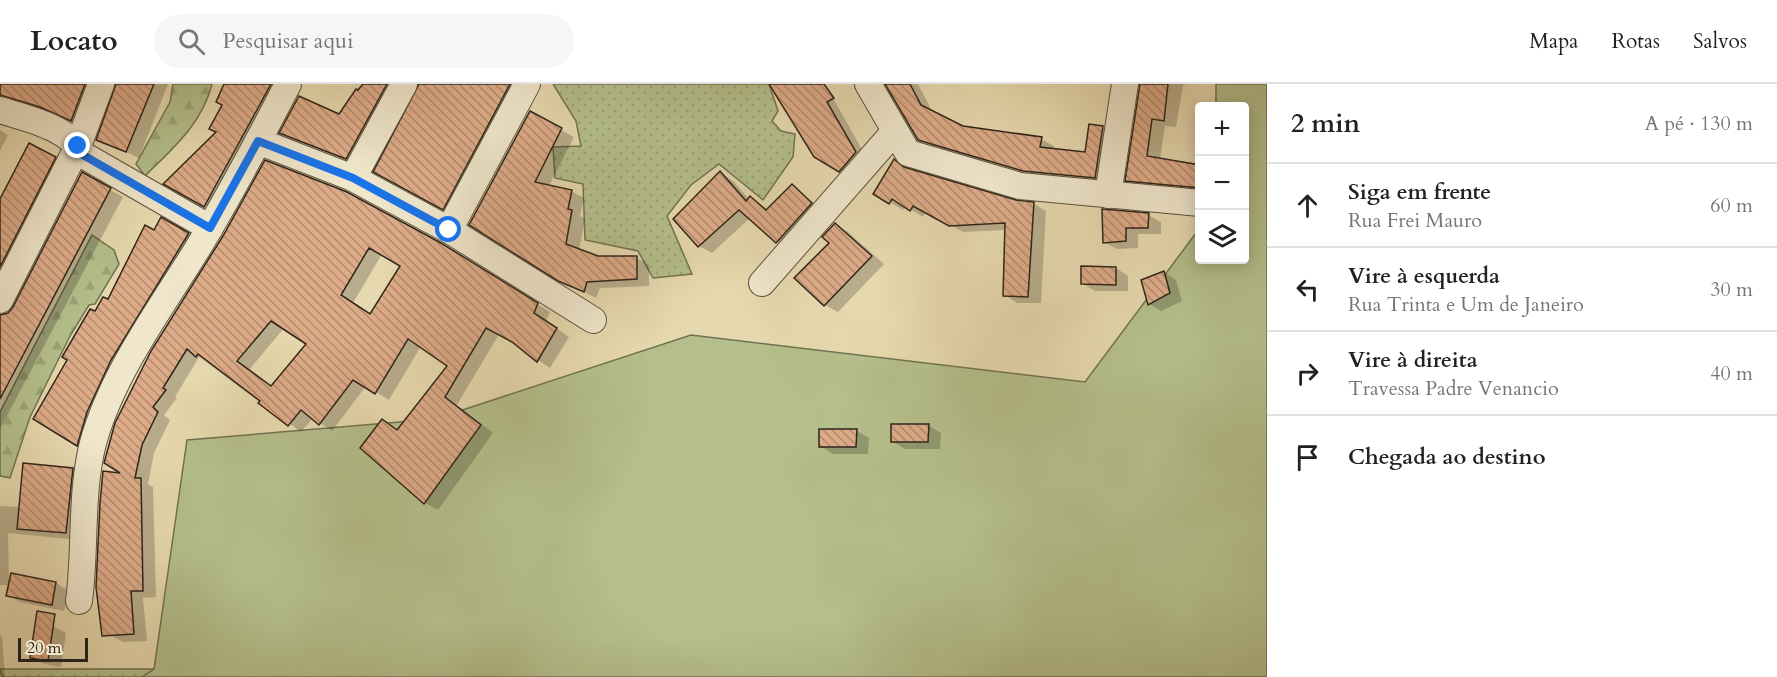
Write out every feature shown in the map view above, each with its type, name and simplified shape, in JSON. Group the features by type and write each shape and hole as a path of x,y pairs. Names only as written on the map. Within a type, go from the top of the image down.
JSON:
{"street":[{"path":"0,300 78,146 101,84"},
{"path":"79,601 84,564 87,477 93,442 110,399 132,357 210,228 288,84"},
{"path":"353,178 404,84"},
{"path":"449,230 527,84"},
{"path":"868,84 908,153 1020,186 1195,203"},
{"path":"1108,195 1125,84"},
{"path":"0,110 54,129 78,146 83,155 210,228"},
{"path":"762,283 895,131"},
{"path":"258,141 353,178 449,230 593,320"}],"green space":[{"path":"173,84 212,84 194,123 145,176 136,164 170,102"},
{"path":"553,84 769,84 778,111 772,121 781,131 795,134 793,157 763,200 719,164 691,185 667,216 692,274 653,278 638,251 585,240 583,184 555,178 553,147 581,146 576,121"},
{"path":"1216,84 1267,84 1267,677 142,677 154,669 187,440 435,419 691,335 1085,382 1195,234 1195,264 1249,264 1249,102 1216,102"},
{"path":"92,235 114,250 119,264 95,304 89,305 70,336 30,417 10,478 0,476 0,412"},
{"path":"0,669 154,669 170,677 2,677"}],"building":[{"path":"0,84 85,84 71,121 40,107 0,95"},
{"path":"116,84 154,84 126,152 96,140"},
{"path":"224,84 271,84 204,207 163,184 216,132 209,129 222,105 216,102"},
{"path":"363,84 387,84 346,159 279,133 299,96 339,114 356,89 358,90"},
{"path":"419,84 510,84 443,210 373,172"},
{"path":"769,84 824,84 834,98 827,102 856,152 839,172 814,157"},
{"path":"885,84 910,84 921,105 963,126 1042,137 1040,147 1085,152 1089,124 1103,126 1095,178 1023,171 918,140"},
{"path":"1140,84 1168,84 1164,121 1152,119 1147,156 1195,164 1195,188 1125,181"},
{"path":"530,111 562,128 535,182 572,190 568,209 572,210 566,244 598,256 637,256 637,279 587,282 584,292 558,281 469,225"},
{"path":"29,143 56,157 0,267 0,199"},
{"path":"894,159 904,167 1016,200 1034,202 1028,297 1003,296 1005,223 949,226 913,206 910,211 892,199 889,204 873,194"},
{"path":"265,160 347,192 441,243 538,303 534,313 557,328 537,362 512,342 486,328 445,397 481,425 424,504 360,448 382,419 397,430 447,366 408,339 375,394 353,380 319,425 301,410 288,426 258,403 260,401 198,354 196,357 187,349 163,388 166,390 153,407 158,412 142,445 135,478 141,478 143,591 131,591 134,634 102,636 96,587 100,503 103,471 120,473 104,463 115,423 151,351 223,236","holes":["369,248 400,266 370,314 341,295","271,321 306,344 271,386 237,361"]},
{"path":"720,171 746,201 750,196 766,210 792,184 812,203 776,243 739,210 698,247 673,219"},
{"path":"82,172 111,188 0,399 0,315 8,313 13,307"},
{"path":"1102,209 1149,213 1148,228 1126,228 1126,241 1103,243"},
{"path":"161,217 189,233 111,360 87,412 77,446 33,419 67,360 62,357 90,309 95,311 103,297 108,299 145,225 154,230"},
{"path":"835,223 872,256 824,306 794,278 829,243 822,237"},
{"path":"1081,266 1116,267 1116,285 1081,284"},
{"path":"1164,271 1170,293 1148,305 1141,280"},
{"path":"891,424 929,424 928,442 891,442"},
{"path":"819,429 857,429 856,447 819,447"},
{"path":"23,463 73,468 66,533 17,529"},
{"path":"11,573 56,582 52,605 6,596"},
{"path":"37,611 55,614 48,661 30,658"}],"route":[{"path":"78,146 83,155 210,228 258,141 353,178 449,230"}]}
